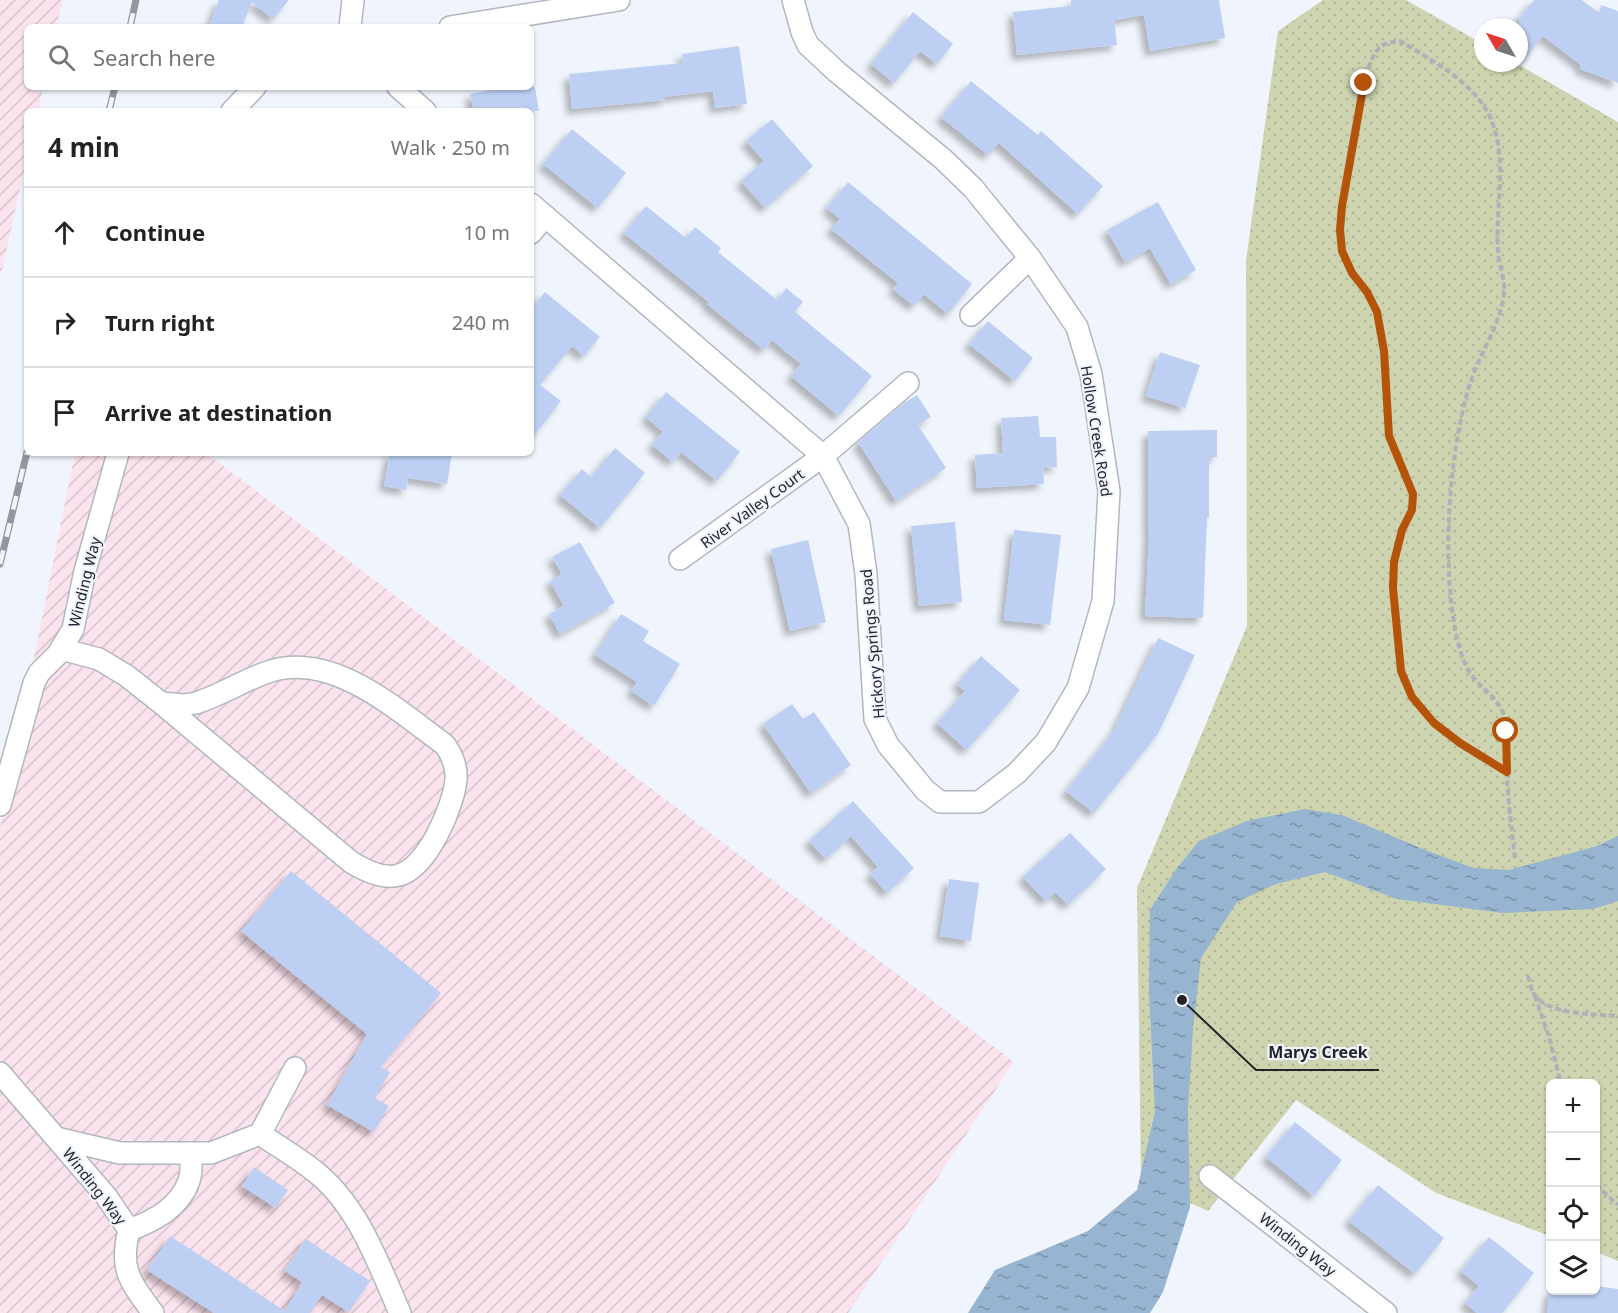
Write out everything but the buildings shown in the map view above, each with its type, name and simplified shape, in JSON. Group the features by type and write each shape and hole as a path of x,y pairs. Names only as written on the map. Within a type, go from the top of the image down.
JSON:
{"street":[{"path":"350,24 353,0"},
{"path":"469,24 619,0"},
{"name":"Hollow Creek Road","path":"793,0 808,45 837,72 943,159 973,188 1030,258 1077,327 1091,374 1109,491 1103,601 1078,688 1046,742 1017,773 979,802 956,802"},
{"path":"235,108 252,90"},
{"path":"401,90 422,108"},
{"name":"Hickory Springs Road","path":"538,210 823,456 859,525 866,574 875,718 888,745 925,790 940,802 956,802"},
{"path":"971,315 1030,258"},
{"path":"823,456 908,383"},
{"name":"Winding Way","path":"0,805 34,683 39,673 61,649 73,629 85,571 117,456"},
{"name":"River Valley Court","path":"680,560 823,456"},
{"path":"61,649 99,659 161,703 351,862 369,872 391,877 413,869 431,844 450,801 456,780 455,767 445,745 361,686 327,670 283,669 268,672 196,703 184,705 161,703"},
{"path":"56,1138 120,1153 211,1153 260,1134 295,1068"},
{"name":"Winding Way","path":"0,1073 106,1196 129,1230 124,1251 127,1274 153,1313"},
{"path":"260,1134 318,1173 337,1193 356,1222 400,1313"},
{"path":"129,1230 169,1210 183,1193 190,1179 191,1153"},
{"name":"Winding Way","path":"1210,1176 1386,1313"}],"path":[{"path":"1507,772 1460,743 1434,723 1412,697 1401,671 1393,588 1394,562 1402,530 1412,510 1413,494 1389,436 1382,335 1377,312 1367,292 1352,273 1342,251 1340,230 1348,165 1365,79 1375,53 1385,43 1400,41 1460,80 1475,94 1497,132 1500,159 1498,251 1505,291 1502,308 1475,370 1463,410 1452,485 1449,572 1462,654 1471,674 1498,702 1505,717 1507,772 1515,860"},
{"path":"1528,976 1560,1079"},
{"path":"1535,996 1551,1006 1576,1012 1618,1016"},
{"path":"1598,1187 1618,1205"}],"shaded area":[{"path":"0,0 63,0 57,24 24,24 24,90 42,90 39,108 24,108 24,171 0,278"},
{"path":"74,456 210,456 1014,1062 848,1313 0,1313 0,827"}],"green space":[{"path":"1323,0 1406,0 1474,39 1474,72 1528,72 1528,70 1618,122 1618,1261 1600,1254 1600,1079 1546,1079 1546,1234 1436,1193 1296,1100 1208,1211 1141,1181 1137,888 1247,626 1246,261 1278,31"}],"water":[{"path":"1305,809 1342,815 1474,868 1509,870 1597,846 1618,836 1618,901 1593,909 1503,913 1397,899 1325,872 1276,884 1237,902 1201,958 1193,1029 1188,1110 1190,1207 1163,1292 1150,1313 968,1313 995,1270 1088,1231 1137,1190 1155,1112 1149,992 1150,910 1177,868 1199,841 1247,821"}],"railway":[{"path":"131,24 136,0"},
{"path":"110,108 114,90"},
{"path":"0,564 26,456"}],"place":[{"name":"Marys Creek","path":"1182,1000"}],"route":[{"path":"1364,83 1354,129 1340,230 1342,251 1352,273 1367,292 1377,312 1384,351 1389,436 1413,494 1412,510 1402,530 1394,562 1393,588 1401,671 1412,697 1434,723 1460,743 1507,772 1506,731"}]}
